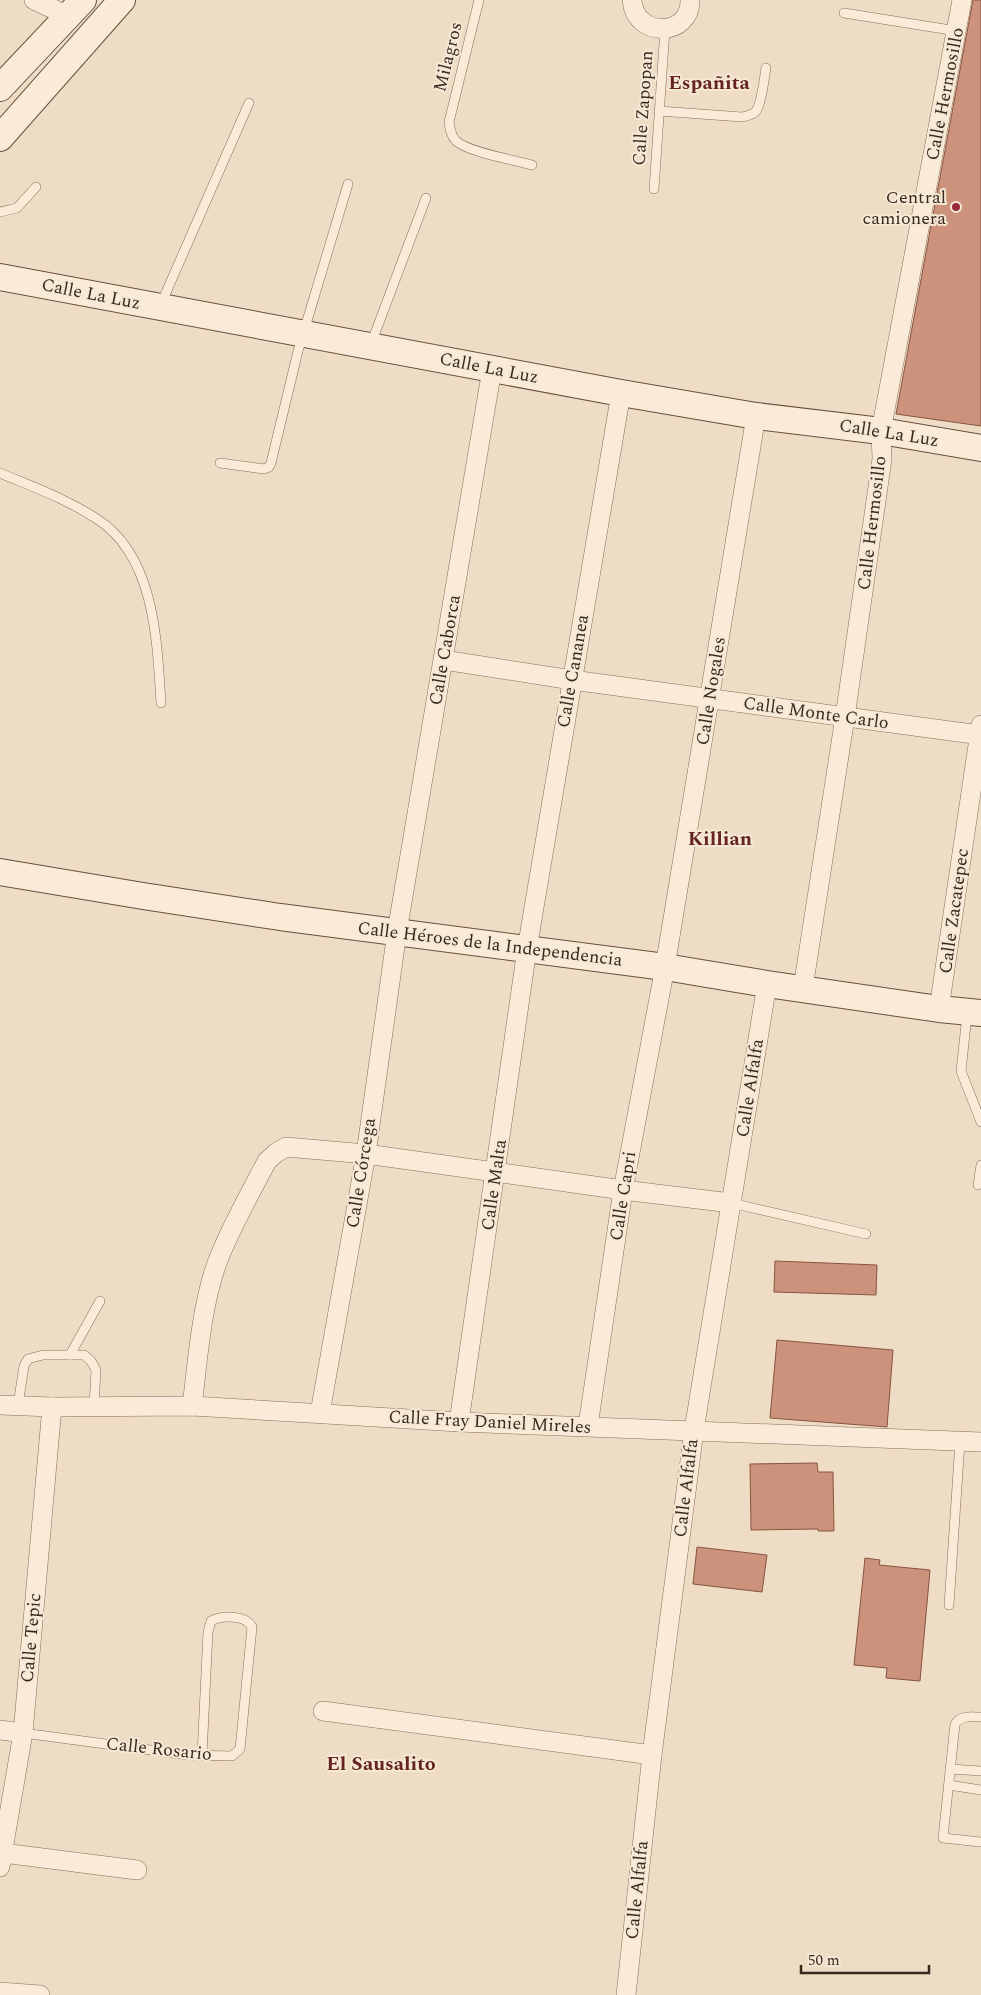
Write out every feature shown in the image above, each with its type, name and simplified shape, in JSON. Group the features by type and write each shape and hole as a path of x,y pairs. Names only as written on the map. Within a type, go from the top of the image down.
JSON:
{"street":[{"path":"34,0 76,8"},
{"path":"0,138 122,0"},
{"path":"632,0 632,7 637,17 645,24 654,28 665,29 682,21 687,13 690,0"},
{"name":"Calle Hermosillo","path":"803,988 845,717 882,459 881,431 962,0"},
{"path":"0,88 76,8"},
{"name":"Calle La Luz","path":"0,276 621,393 756,416 881,431 981,448"},
{"name":"Calle Caborca","path":"397,932 492,369"},
{"name":"Calle Cananea","path":"527,948 621,393"},
{"name":"Calle Nogales","path":"665,967 756,416"},
{"name":"Calle Monte Carlo","path":"444,660 572,680 710,697 845,717 981,731"},
{"name":"Calle Zacatepec","path":"939,1009 981,731"},
{"name":"Calle Héroes de la Independencia","path":"0,872 280,917 665,967 767,984 974,1013"},
{"name":"Calle Córcega","path":"320,1413 366,1154 397,932"},
{"name":"Calle Malta","path":"460,1422 527,948"},
{"name":"Calle Capri","path":"588,1426 623,1190 665,967"},
{"name":"Calle Alfalfa","path":"626,1995 652,1755 694,1430 767,984"},
{"path":"192,1406 209,1290 225,1242 267,1161 286,1147 366,1154 731,1203"},
{"name":"Calle Fray Daniel Mireles","path":"9,1405 192,1406 460,1422 981,1442"},
{"name":"Calle Tepic","path":"1,1860 23,1733 52,1406"},
{"path":"323,1712 652,1755"},
{"name":"Calle Rosario","path":"0,1730 23,1733"},
{"path":"1,1860 137,1870"},
{"path":"0,1992 40,1995"}],"lane":[{"name":"Milagros","path":"479,0 449,122 450,132 456,141 468,148 532,165"},
{"path":"844,13 957,31"},
{"name":"Calle Zapopan","path":"654,189 665,29"},
{"path":"659,111 742,117 750,115 756,112 759,104 766,68"},
{"path":"160,307 249,103"},
{"path":"220,463 269,467 303,334 348,184"},
{"path":"0,212 17,208 36,187"},
{"path":"370,346 426,198"},
{"path":"0,473 70,503 99,520 126,546 142,577 152,614 158,653 161,703"},
{"path":"974,1013 961,1071 981,1122"},
{"path":"978,1185 981,1165"},
{"path":"731,1203 866,1234"},
{"path":"70,1355 100,1301"},
{"path":"9,1405 28,1359 44,1355 84,1355 91,1361 96,1370 94,1406"},
{"path":"949,1606 960,1442"},
{"name":"Calle Rosario","path":"23,1733 202,1756 232,1756 240,1749 252,1627 250,1622 243,1618 217,1618 211,1621 208,1632 202,1756"},
{"path":"981,1718 964,1717 958,1719 955,1724 943,1838 981,1842"},
{"path":"950,1769 981,1771"},
{"path":"949,1786 981,1790"}],"building":[{"name":"Central camionera","path":"973,0 981,0 981,426 896,414"},
{"path":"775,1261 877,1265 876,1295 774,1292"},
{"path":"777,1340 893,1350 887,1427 770,1418"},
{"path":"817,1463 818,1472 833,1472 834,1531 818,1531 818,1529 751,1530 750,1464"},
{"path":"697,1547 767,1555 762,1592 693,1584"},
{"path":"865,1558 880,1560 879,1565 930,1570 920,1681 886,1678 887,1668 854,1665"}],"place":[{"name":"Central camionera","path":"956,207"}],"district":[{"name":"Españita","path":"709,83"},
{"name":"Killian","path":"720,839"},
{"name":"El Sausalito","path":"381,1764"}]}
